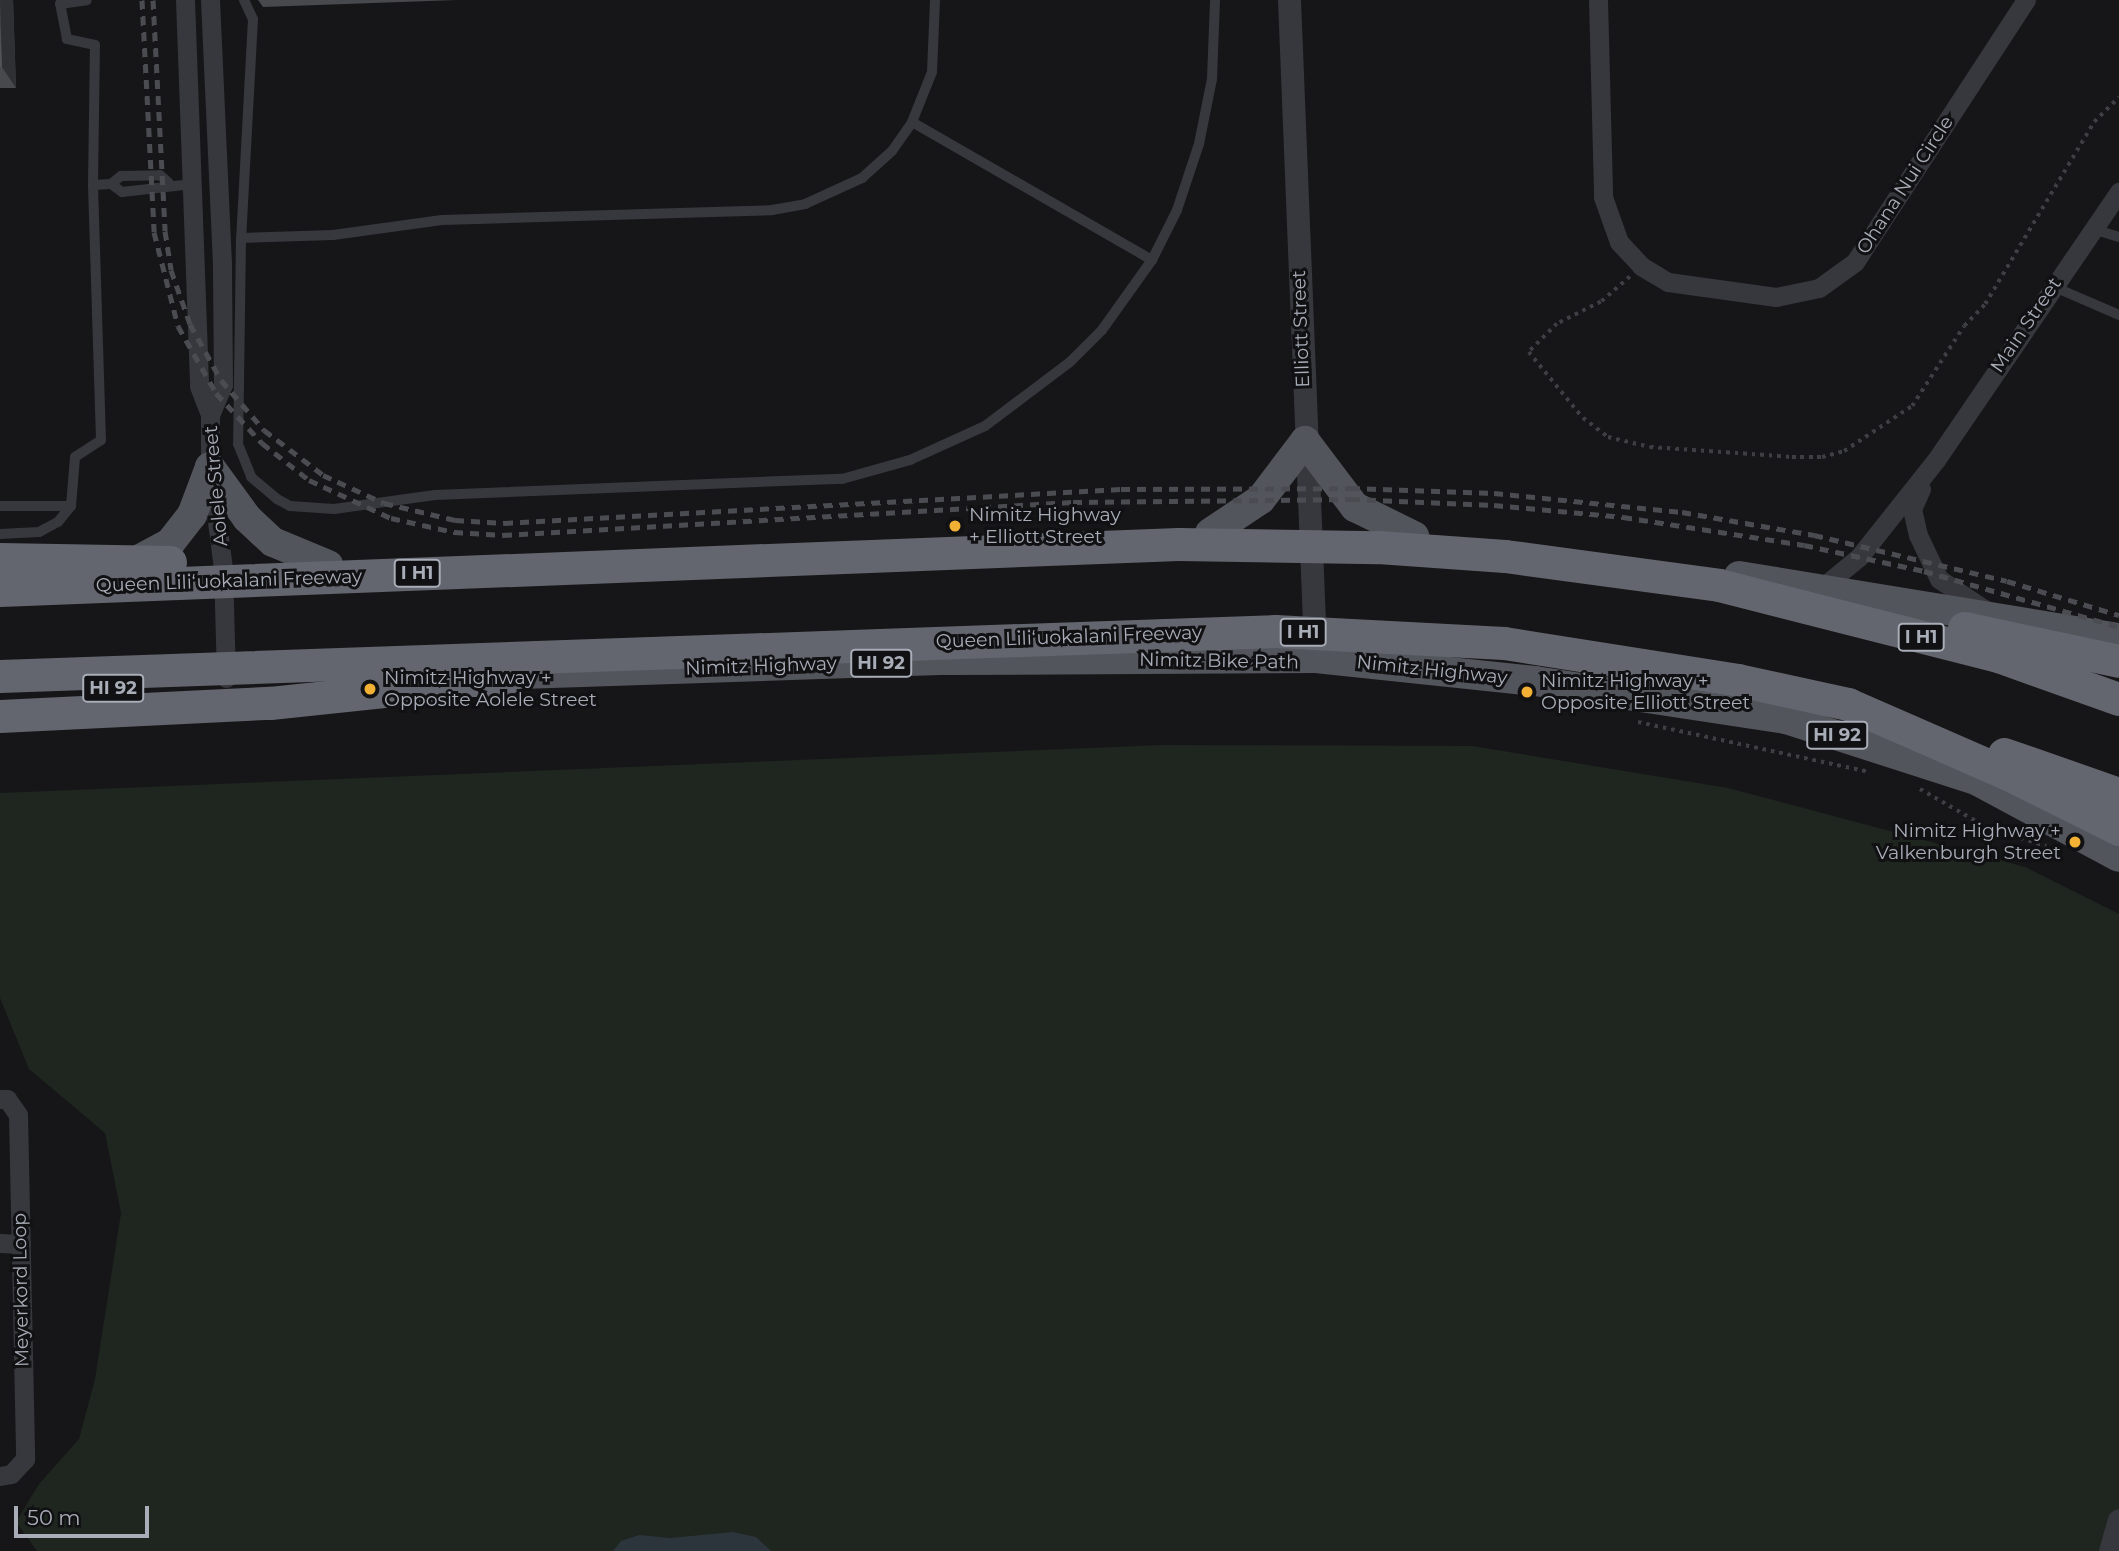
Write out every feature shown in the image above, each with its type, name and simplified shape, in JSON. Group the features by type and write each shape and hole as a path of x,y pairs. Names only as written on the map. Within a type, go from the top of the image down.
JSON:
{"highway":[{"name":"Queen Liliʻuokalani Freeway","path":"0,590 1178,544 1378,547 1608,567 1719,585 1998,656 2119,699"},
{"path":"0,559 834,557"},
{"path":"1719,585 2033,640 2119,661"},
{"name":"Queen Liliʻuokalani Freeway","path":"0,676 1168,633 1386,635 1504,643 1618,659 1848,705 2119,794"},
{"path":"0,716 332,698 753,650"},
{"path":"1848,705 2008,774 2119,829"}],"main road":[{"path":"1210,533 1261,499 1305,441 1355,507 1414,536"},
{"path":"210,467 247,518 272,542 328,565"},
{"path":"118,571 170,543 192,515 210,467"},
{"path":"0,577 1210,533 1414,536 1610,556 2119,638"},
{"name":"Nimitz Highway","path":"0,692 947,660 1316,658 1535,681 1786,719 1976,780 2119,857"}],"street":[{"name":"Aolele Street","path":"185,0 194,184 199,386 210,415 210,467 223,569 226,684"},
{"name":"Aolele Street","path":"210,415 223,385 211,0"},
{"name":"Elliott Street","path":"1289,0 1308,535 1316,658"},
{"name":"Ohana Nui Circle","path":"1598,0 1603,197 1612,228 1641,266 1684,287 1776,297 1805,293 1833,281 1864,250 2026,0"},
{"path":"194,184 217,183"},
{"name":"Main Street","path":"1819,590 1859,556 1936,460 2052,286 2119,192"},
{"name":"Main Street","path":"1936,460 1912,509 1918,535 1939,579 2003,621"},
{"name":"Meyerkord Loop","path":"0,1099 7,1100 18,1115 24,1459 11,1474 0,1476"},
{"path":"0,1243 21,1244"},
{"path":"2110,1551 2119,1520"}],"lane":[{"path":"0,534 39,532 58,522 71,506 75,457 101,440 93,186 95,45 67,39 59,2 87,0"},
{"path":"244,0 253,19 236,427 242,458 251,477 276,499 290,506 334,509 435,495 807,483 877,471 964,437 1019,405 1102,330 1152,260 1177,210 1199,144 1212,79 1215,0"},
{"path":"242,238 333,235 442,220 790,208 828,197 862,178 892,151 912,122 932,72 934,0"},
{"path":"912,122 1152,260"},
{"path":"93,186 111,184 121,176 160,175 169,183 194,184"},
{"path":"111,184 122,192 160,191 169,183"},
{"path":"2093,229 2119,237"},
{"path":"2052,286 2119,315"},
{"path":"0,506 71,506"}],"path":[{"path":"1641,266 1601,302 1557,324 1529,352 1583,418 1608,437 1650,447 1791,457 1844,451 1912,406 1964,326 1985,304 2094,122 2119,97"},
{"path":"1631,721 1877,774"},
{"path":"1911,785 1988,828 2055,848"}],"shaded area":[{"path":"1162,745 1472,746 1728,788 2025,867 2119,914 2119,1525 2111,1551 37,1551 16,1522 39,1484 79,1439 95,1379 121,1213 105,1133 29,1069 0,998 0,793"},
{"path":"733,1532 756,1537 771,1551 613,1551 621,1541 639,1535 670,1538"}],"building":[{"path":"0,24 2,67 0,67"}],"railway":[{"path":"142,0 154,232 178,326 216,393 262,443 309,480 391,518 454,532 503,535 1073,502 1351,499 1494,505 1623,517 1804,545 1924,571 2119,627"},
{"path":"153,0 165,231 171,270 190,324 221,380 264,430 323,475 384,503 455,520 504,523 1121,489 1351,488 1494,493 1682,512 1814,535 2007,581 2119,615"}],"place":[{"name":"Nimitz Highway + Elliott Street","path":"955,526"},
{"name":"Nimitz Highway + Opposite Aolele Street","path":"370,689"},
{"name":"Nimitz Highway + Opposite Elliott Street","path":"1527,692"},
{"name":"Nimitz Highway + Valkenburgh Street","path":"2075,842"}]}
